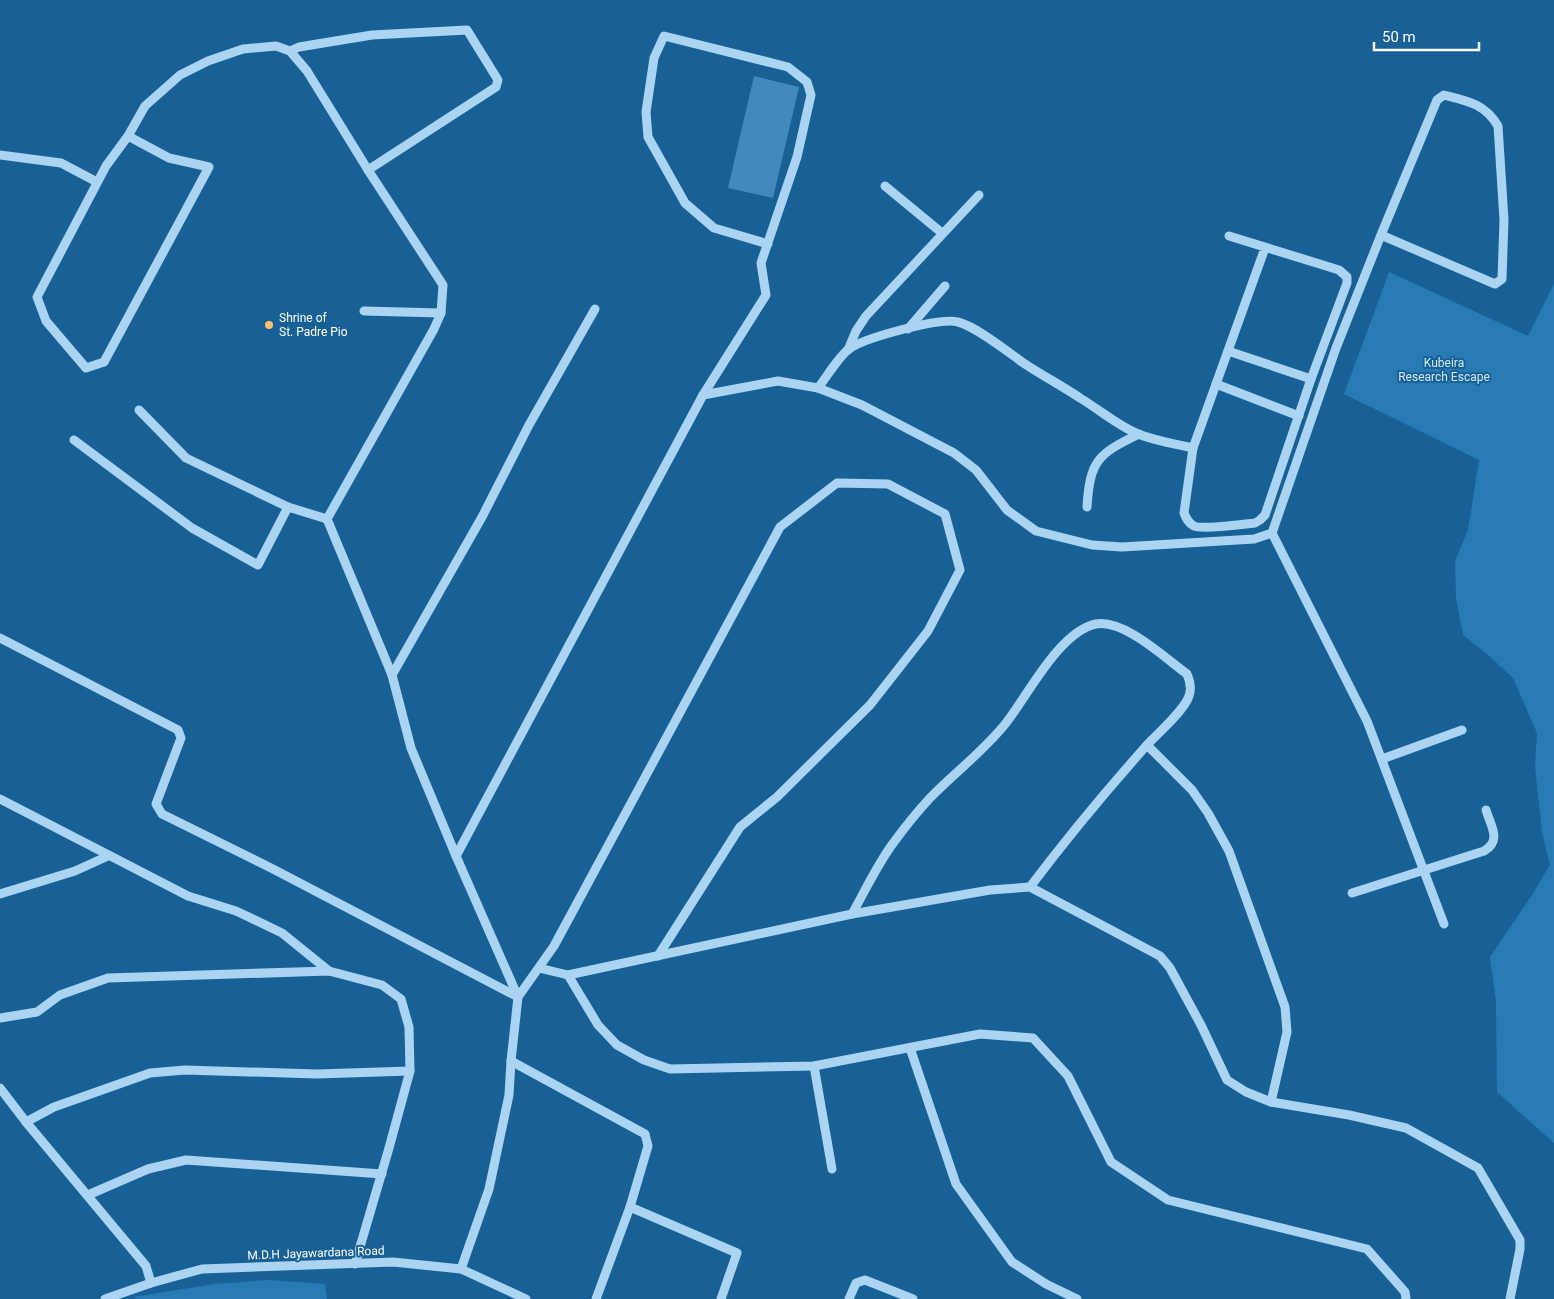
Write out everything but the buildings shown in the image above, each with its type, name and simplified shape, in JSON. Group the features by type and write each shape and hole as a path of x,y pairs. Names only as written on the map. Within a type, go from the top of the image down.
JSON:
{"street":[{"path":"290,51 299,47 372,35 467,30 498,80 496,87 368,170"},
{"path":"456,856 702,395 766,295 761,263 768,244 797,157 811,95 807,82 788,66 664,36 654,58 646,112 648,137 685,203 714,228 768,244"},
{"path":"128,136 169,158 209,167 104,362 86,368 46,320 37,297 106,166 128,136 145,106 180,75 208,61 243,49 276,46 290,51 308,71 368,170 443,285 440,313 434,328 327,518"},
{"path":"1380,235 1496,284 1502,279 1504,220 1499,136 1498,126 1490,114 1470,101 1444,95 1438,100 1380,235 1336,348 1272,533 1367,721 1444,924"},
{"path":"0,155 61,162 97,182"},
{"path":"885,186 942,233"},
{"path":"818,388 848,350 856,331 866,316 979,194"},
{"path":"1228,236 1339,270 1347,277 1347,284 1311,379 1267,508 1260,520 1255,524 1194,526 1186,520 1184,513 1193,448 1265,248"},
{"path":"908,329 945,286"},
{"path":"392,675 482,517 529,425 595,308"},
{"path":"364,311 440,313"},
{"path":"848,350 862,342 908,329 944,321 958,322 972,328 1036,371 1080,397 1118,424 1139,434 1193,448"},
{"path":"1228,351 1311,379"},
{"path":"702,395 778,381 818,388 862,405 954,453 976,470 1007,510 1036,531 1092,545 1122,547 1254,539 1272,533"},
{"path":"1216,384 1299,416"},
{"path":"139,410 186,458 288,507 327,518"},
{"path":"1087,507 1088,484 1094,468 1101,457 1111,448 1139,434"},
{"path":"74,440 192,528 258,565 288,507"},
{"path":"461,1269 489,1189 510,1095 511,1062 518,997 554,946 780,527 837,482 888,484 945,514 960,570 928,631 870,705 777,798 740,827 658,956"},
{"path":"327,518 392,675 411,748 518,997"},
{"path":"852,914 892,844 930,798 980,753 1006,723 1057,651 1079,631 1096,624 1109,624 1126,630 1187,674 1191,685 1190,695 1185,704 1147,745 1059,848 1030,887"},
{"path":"0,638 178,730 182,738 156,804 162,814 273,869 518,997"},
{"path":"1382,759 1462,730"},
{"path":"1147,745 1192,790 1220,833 1285,1007 1287,1032 1271,1102"},
{"path":"0,799 188,896 236,911 282,933 329,972"},
{"path":"1352,893 1484,851 1491,847 1494,837 1486,810"},
{"path":"0,894 75,871 108,856"},
{"path":"539,968 568,976 852,914 990,890 1030,887 1160,956 1170,968 1202,1025 1227,1080 1246,1092 1271,1102 1349,1115 1406,1128 1478,1168 1520,1240 1519,1258 1510,1299"},
{"path":"0,1018 37,1012 60,995 108,978 329,972 382,985 401,999 409,1028 410,1070 355,1264"},
{"path":"568,976 598,1025 617,1045 644,1060 670,1070 814,1066 980,1034 1033,1038 1068,1076 1111,1162 1168,1200 1368,1249 1405,1292 1406,1299"},
{"path":"910,1048 956,1184 1012,1262 1046,1284 1078,1299"},
{"path":"511,1062 645,1134 648,1146 630,1207 596,1299"},
{"path":"814,1066 832,1169"},
{"path":"26,1122 54,1107 150,1073 185,1070 317,1074 410,1070"},
{"path":"0,1088 146,1266 151,1283"},
{"path":"88,1195 148,1169 186,1160 382,1174"},
{"path":"630,1207 737,1252 721,1299"},
{"name":"M.D.H Jayawardana Road","path":"111,1298 151,1283 202,1270 393,1262 461,1269 526,1299"},
{"path":"850,1299 856,1283 865,1280 913,1299"}],"green space":[{"name":"Kubeira Research Escape","path":"1389,272 1528,336 1554,284 1554,1143 1497,1092 1496,1002 1490,957 1550,865 1542,832 1535,766 1537,733 1513,678 1463,635 1456,598 1455,561 1468,530 1479,460 1344,394"},
{"path":"268,1280 325,1284 327,1299 136,1299 134,1297 214,1284"}],"place":[{"name":"Shrine of St. Padre Pio","path":"269,325"}]}
